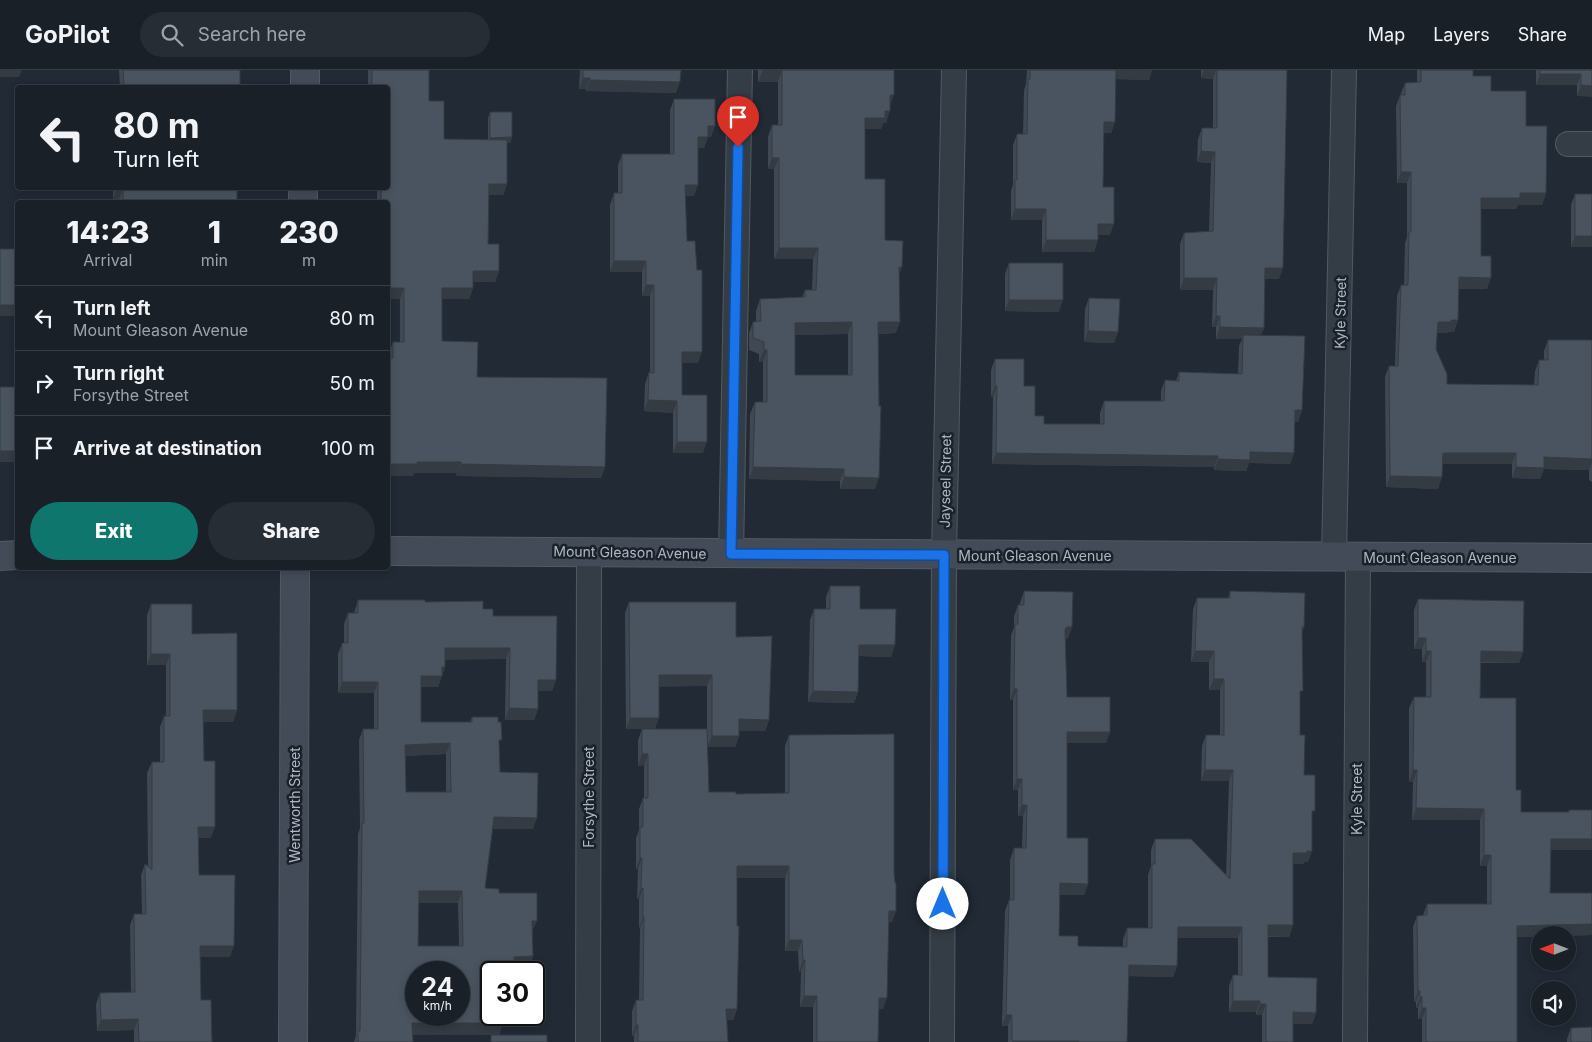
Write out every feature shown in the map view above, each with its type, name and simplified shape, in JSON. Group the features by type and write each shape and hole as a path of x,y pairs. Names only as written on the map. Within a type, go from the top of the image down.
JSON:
{"street":[{"path":"305,70 305,85"},
{"path":"731,554 740,70"},
{"name":"Jayseel Street","path":"942,1042 944,555 954,70"},
{"name":"Kyle Street","path":"1344,70 1346,557 1355,1042"},
{"path":"1568,144 1592,144"},
{"name":"Mount Gleason Avenue","path":"390,551 1592,558"},
{"name":"Forsythe Street","path":"588,1042 589,552"},
{"path":"0,556 15,555"},
{"name":"Wentworth Street","path":"293,1042 295,570"}],"building":[{"path":"123,70 240,70 240,85 124,85"},
{"path":"372,70 429,70 429,101 444,101 444,139 507,140 507,184 489,184 488,244 499,244 499,271 473,271 473,288 442,288 442,341 478,342 477,377 607,378 605,467 461,464 461,462 390,464 390,358 393,358 393,342 404,342 404,288 390,288 390,200 381,200 381,190 390,190 390,85 372,85"},
{"path":"583,70 681,70 680,82 590,80 590,78 583,78"},
{"path":"782,70 894,70 894,95 890,95 890,111 885,111 885,118 865,118 865,179 885,179 885,240 903,241 902,267 899,267 900,322 878,322 879,406 881,406 879,478 844,477 844,469 753,467 755,402 767,402 767,350 764,350 764,342 753,338 753,322 761,321 760,299 805,297 805,290 816,290 818,248 779,248 779,158 772,158 772,125 782,125","holes":["852,322 852,375 795,375 795,323"]},
{"path":"1030,70 1116,70 1115,122 1104,122 1103,187 1114,187 1114,224 1098,224 1098,240 1046,240 1046,209 1015,209 1017,134 1027,134 1028,79 1030,79"},
{"path":"1217,70 1287,70 1283,268 1265,268 1264,328 1220,327 1220,316 1216,316 1217,278 1184,278 1184,233 1213,231 1215,152 1201,151 1202,128 1217,128"},
{"path":"1421,70 1473,70 1473,76 1491,76 1491,91 1526,91 1526,126 1547,126 1546,193 1520,193 1520,198 1481,198 1481,256 1491,256 1491,278 1459,277 1458,320 1438,322 1436,349 1447,374 1447,384 1538,385 1539,360 1548,360 1548,340 1592,340 1592,459 1544,457 1544,468 1516,467 1516,453 1443,453 1442,477 1390,476 1389,366 1398,366 1401,285 1408,285 1409,232 1411,232 1411,172 1401,172 1400,95 1405,95 1405,83 1421,82"},
{"path":"1540,70 1592,70 1592,86 1581,85 1581,74 1540,74"},
{"path":"674,99 715,99 715,126 708,126 708,137 698,137 698,185 685,185 687,241 695,241 697,270 702,270 702,352 682,352 682,395 707,395 707,442 677,442 677,401 648,400 649,372 654,373 654,285 646,285 646,261 614,261 614,193 622,193 622,154 674,154"},
{"path":"490,112 512,112 512,137 490,138"},
{"path":"123,190 237,190 237,200 123,200"},
{"path":"1575,194 1592,194 1592,236 1575,236"},
{"path":"0,249 15,249 15,305 0,305"},
{"path":"1009,263 1063,263 1063,300 1009,300"},
{"path":"1089,298 1120,299 1118,332 1088,331"},
{"path":"1243,335 1305,336 1302,410 1295,410 1294,453 1250,452 1250,460 1218,459 1218,456 996,453 997,386 995,386 995,359 1024,359 1024,386 1035,386 1035,416 1044,416 1044,424 1104,424 1104,401 1164,401 1165,380 1179,381 1179,372 1242,374"},
{"path":"0,387 15,387 15,451 0,451"},
{"path":"830,586 860,586 860,609 896,609 895,645 859,645 858,692 813,691 814,609 830,609"},
{"path":"1024,591 1073,592 1072,627 1065,629 1067,697 1110,697 1110,732 1067,732 1067,838 1088,838 1088,884 1060,883 1059,936 1078,936 1078,946 1127,947 1127,928 1152,928 1152,864 1155,864 1155,839 1191,839 1230,879 1233,770 1205,770 1206,735 1224,735 1224,679 1214,679 1214,651 1195,651 1197,598 1230,598 1230,591 1305,593 1304,627 1302,627 1303,691 1300,691 1300,735 1305,735 1304,775 1315,775 1315,811 1312,811 1312,851 1293,853 1293,925 1268,925 1268,977 1317,978 1316,1013 1293,1012 1293,1042 1266,1042 1266,1004 1260,1004 1260,1001 1233,1001 1233,975 1242,975 1242,927 1178,927 1177,966 1129,965 1127,1042 1012,1041 1012,1015 1006,1015 1009,900 1014,900 1014,848 1026,848 1027,805 1022,805 1022,779 1017,779 1017,689 1014,689 1015,624 1018,624 1018,605 1024,605"},
{"path":"1418,599 1524,601 1523,652 1481,651 1480,698 1516,698 1516,790 1521,790 1521,812 1592,810 1592,839 1551,839 1550,893 1592,893 1592,924 1517,926 1517,1042 1426,1042 1426,1008 1422,1008 1422,997 1420,997 1420,991 1418,991 1417,916 1427,915 1427,904 1491,904 1491,855 1484,855 1484,809 1416,808 1417,770 1413,770 1414,697 1431,697 1431,651 1426,651 1426,638 1418,638"},
{"path":"358,600 425,600 425,602 483,601 483,609 493,609 493,616 557,616 556,680 538,680 538,709 509,708 510,648 445,648 445,667 442,667 442,676 421,676 421,722 472,722 472,717 498,717 498,722 501,722 502,740 499,740 500,772 538,773 537,818 494,817 485,888 499,889 499,893 537,893 537,921 532,921 533,956 514,957 514,961 480,961 480,1023 470,1023 470,961 405,961 405,1026 412,1026 413,1042 358,1042 358,1031 360,1031 362,823 364,823 363,729 378,729 378,682 342,682 342,643 348,643 348,613 358,613","holes":["450,743 451,792 406,792 405,745","419,891 462,891 463,946 418,946"]},
{"path":"629,602 736,602 736,637 772,636 769,720 739,719 739,736 712,736 712,675 659,675 659,718 630,718"},
{"path":"151,604 192,604 192,634 237,633 237,710 203,710 204,761 215,761 215,827 198,827 199,875 235,875 234,946 200,946 201,1000 211,1000 212,1042 139,1042 138,1019 101,1020 100,993 135,992 134,914 146,914 145,864 152,870 152,762 164,762 164,716 170,716 170,654 151,654"},
{"path":"642,729 707,729 709,792 736,792 736,794 789,793 789,735 894,734 894,872 896,911 889,911 887,998 879,998 878,1042 817,1042 817,996 804,996 805,960 803,960 802,940 789,940 789,866 737,866 737,926 739,926 737,1009 726,1009 728,1042 638,1042 636,1000 643,1000 644,917 643,888 641,888 640,827 643,827 643,798 648,798 648,754 642,754"},
{"path":"1592,1027 1592,1042 1571,1042 1571,1028"},
{"path":"491,1035 547,1035 547,1042 491,1042"}],"route":[{"path":"738,147 731,554 944,555 943,904"}]}
